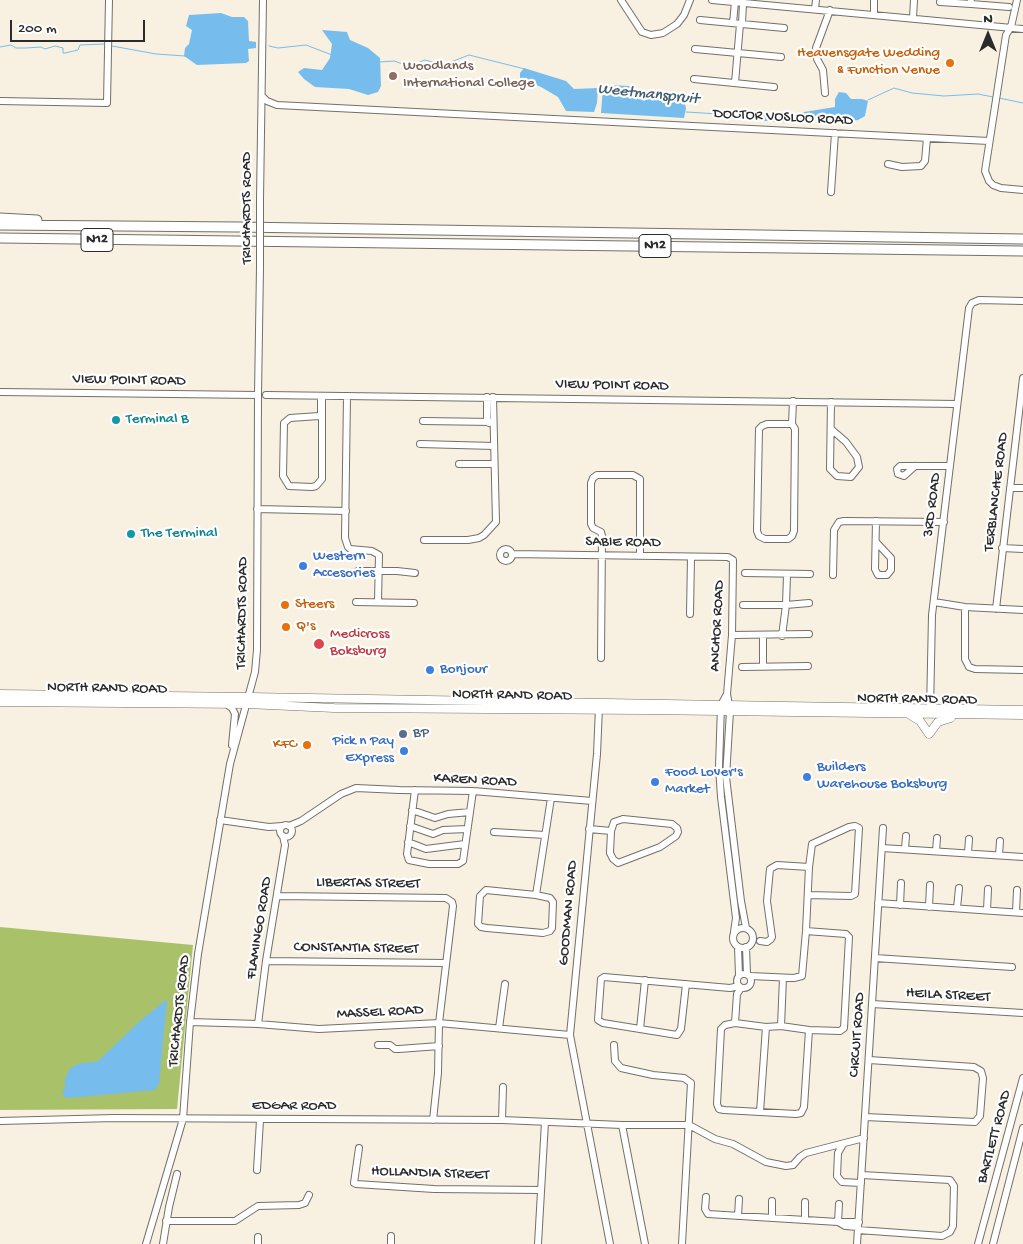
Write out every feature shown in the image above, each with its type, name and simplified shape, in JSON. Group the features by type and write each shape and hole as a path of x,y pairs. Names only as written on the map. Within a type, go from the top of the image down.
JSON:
{"highway":[{"path":"0,218 238,227"},
{"name":"N12","path":"0,225 1023,239"},
{"name":"N12","path":"0,238 1023,251"}],"main road":[{"name":"NORTH RAND ROAD","path":"0,694 54,699 224,704 248,700"},
{"name":"NORTH RAND ROAD","path":"0,702 54,699 248,700 334,708 599,707 930,711 1023,710"},
{"name":"NORTH RAND ROAD","path":"726,708 908,715 930,711 968,715 1023,715"},
{"path":"908,715 920,721 929,734 941,720 968,715"}],"street":[{"path":"0,101 107,104 109,0"},
{"name":"TRICHARDTS ROAD","path":"146,1244 184,1119 190,1022 198,954 230,764 255,672 263,0"},
{"path":"621,0 642,32 651,35 663,33 677,24 684,15 690,0"},
{"path":"712,0 1023,29"},
{"path":"815,9 816,0"},
{"path":"874,0 874,14"},
{"path":"913,18 914,0"},
{"path":"1017,0 1011,27 1006,35 985,171 988,181 993,185 1023,190"},
{"path":"735,83 739,24 736,2"},
{"path":"940,2 971,2 1008,7"},
{"path":"826,93 823,70 817,59 816,48 830,10"},
{"path":"700,20 784,28"},
{"path":"695,49 781,56"},
{"path":"694,80 774,87"},
{"name":"DOCTOR VOSLOO ROAD","path":"262,96 267,101 276,105 989,141"},
{"path":"262,118 267,111 276,105"},
{"path":"831,192 835,133"},
{"path":"888,164 902,167 922,166 925,161 927,138"},
{"name":"3RD ROAD","path":"930,711 930,644 934,602 969,308 974,302 979,300 1023,301"},
{"name":"TERBLANCHE ROAD","path":"996,609 1002,548 1020,424 1023,378"},
{"name":"VIEW POINT ROAD","path":"0,392 258,395"},
{"name":"VIEW POINT ROAD","path":"266,395 957,404"},
{"path":"321,396 322,479 316,486 312,487 289,486 283,476 284,423 290,418 319,416 321,413 321,396"},
{"path":"347,396 345,538 348,547 354,550 372,551 378,555 378,602"},
{"path":"424,540 468,540 484,535 494,525 496,518 494,446 490,397"},
{"path":"792,401 792,424 795,429 794,531 788,539 765,539 759,536 757,531 759,429 767,424 792,424"},
{"path":"831,402 830,469 837,476 851,477 859,467 858,457 846,442 831,429"},
{"path":"423,421 491,424"},
{"path":"420,444 494,446"},
{"path":"460,464 494,464"},
{"path":"915,466 950,466"},
{"path":"601,658 602,534 591,524 592,480 595,476 633,475 638,477 640,481 640,555"},
{"path":"1010,488 1023,488"},
{"path":"257,509 346,511"},
{"path":"833,575 834,532 836,525 844,521 944,522"},
{"path":"876,521 876,542 876,572 881,576 887,576 891,570 891,558 876,542"},
{"path":"1002,548 1023,549"},
{"name":"SABIE ROAD","path":"512,554 728,557 732,560"},
{"path":"690,614 691,556"},
{"name":"ANCHOR ROAD","path":"726,708 732,635 732,560"},
{"path":"358,571 415,574"},
{"path":"745,573 810,574"},
{"path":"782,636 786,606 787,574"},
{"path":"356,602 414,603"},
{"path":"934,602 965,607 1023,610"},
{"path":"743,605 786,606 809,603"},
{"path":"965,607 966,658 969,667 975,670 1023,670"},
{"path":"732,635 782,636 810,634"},
{"path":"763,636 763,666"},
{"path":"742,667 808,666"},
{"path":"224,704 232,708 235,714 230,764"},
{"name":"GOODMAN ROAD","path":"599,707 590,829 570,1035 610,1244"},
{"path":"726,708 727,794 740,901 746,928"},
{"path":"726,708 719,767 720,797 736,918 732,935 733,942 738,947 746,948 751,944 753,938 751,932 746,928 739,928 734,932"},
{"name":"KAREN ROAD","path":"286,831 341,794 356,788 473,791 592,801"},
{"path":"415,790 407,854 409,860 429,864 460,863 463,861 473,791"},
{"path":"536,895 551,798"},
{"path":"412,810 435,818 448,814 470,812"},
{"path":"623,819 672,824 677,828 678,832 676,836 660,847 618,863 610,853 611,831 614,822 623,819"},
{"path":"220,820 286,831"},
{"path":"410,826 433,834 443,830 467,829"},
{"path":"739,976 797,978 802,976 811,846 814,842 849,827 855,826 859,828 855,894 851,896 808,894"},
{"name":"CIRCUIT ROAD","path":"857,1244 883,828"},
{"path":"590,829 611,831"},
{"name":"FLAMINGO ROAD","path":"258,1024 286,831"},
{"path":"494,832 545,835"},
{"path":"905,850 906,836"},
{"path":"936,852 937,838"},
{"path":"968,854 969,838"},
{"path":"999,856 1000,841"},
{"path":"408,842 426,849 465,844"},
{"path":"882,848 1023,857"},
{"path":"760,941 770,941 772,936 767,901 770,869 777,864 809,867"},
{"path":"900,905 901,883"},
{"path":"929,907 930,885"},
{"path":"957,908 959,888"},
{"path":"987,910 988,888"},
{"path":"486,890 536,895 550,898 553,902 552,928 548,933 487,928 481,927 478,924 480,896 486,890"},
{"path":"878,904 1019,912 1017,890"},
{"name":"LIBERTAS STREET","path":"278,896 446,898 452,902 453,906 446,963"},
{"path":"806,931 846,934 850,939 844,1028 840,1031 809,1030 781,1026 725,1025 721,1029 717,1107 724,1110 799,1114 803,1110 809,1030"},
{"path":"738,947 739,976 737,982 740,987"},
{"path":"686,984 681,1029 679,1034 675,1036 598,1020 602,978 606,976 730,988 749,987 752,982 749,975 746,948"},
{"path":"875,958 1012,967"},
{"name":"CONSTANTIA STREET","path":"266,960 446,963"},
{"path":"433,1120 439,1023 446,963"},
{"path":"781,1026 783,978"},
{"path":"640,1029 645,980"},
{"path":"499,1028 505,984"},
{"path":"735,1024 737,994 740,987"},
{"name":"HEILA STREET","path":"872,1004 1023,1013"},
{"name":"MASSEL ROAD","path":"190,1022 258,1024 319,1029 439,1023 570,1035"},
{"path":"760,1112 766,1027"},
{"path":"378,1045 390,1045 395,1049 439,1046"},
{"path":"614,1045 615,1061 621,1068 689,1080 692,1086 682,1244"},
{"path":"865,1116 975,1122 980,1116 983,1078 981,1071 974,1067 869,1060"},
{"name":"BARTLETT ROAD","path":"980,1244 1023,1078"},
{"path":"502,1120 503,1087"},
{"name":"EDGAR ROAD","path":"0,1121 114,1118 502,1120 622,1125 689,1125"},
{"path":"257,1170 260,1120"},
{"path":"538,1244 545,1122"},
{"path":"622,1125 645,1244"},
{"path":"689,1125 715,1139 733,1144 766,1162 786,1166 793,1164 800,1156 806,1153 864,1138"},
{"name":"BARTLETT ROAD","path":"993,1244 1023,1130"},
{"path":"843,1144 838,1153 836,1176 842,1182 861,1183"},
{"name":"HOLLANDIA STREET","path":"359,1148 354,1183 356,1184 434,1189 541,1190"},
{"path":"163,1244 166,1221 177,1174"},
{"path":"706,1197 705,1209 708,1214 838,1222 845,1226 942,1236 950,1232 953,1226 954,1186 950,1180 862,1175"},
{"path":"166,1221 235,1221 258,1206 300,1205 305,1203 309,1195"},
{"path":"738,1216 739,1199"},
{"path":"772,1201 772,1218"},
{"path":"805,1202 805,1220"},
{"path":"838,1222 839,1204"},
{"path":"391,1236 391,1244"}],"green space":[{"path":"0,927 193,945 177,1109 0,1110"}],"water":[{"path":"221,13 232,17 244,17 248,21 249,41 256,42 256,48 248,49 249,61 246,63 197,65 184,56 192,30 186,26 189,15"},
{"path":"322,30 347,32 350,40 368,48 380,58 381,86 378,92 368,95 349,89 315,87 304,79 298,72 304,68 322,70 330,58 332,44"},
{"path":"524,68 566,81 574,89 598,88 594,112 566,111 558,97 520,78 520,73"},
{"path":"606,85 629,86 644,92 651,99 659,94 664,95 671,102 683,98 686,108 684,118 601,113 603,87"},
{"path":"839,92 846,93 851,99 868,101 865,116 858,120 850,121 799,119 804,112 835,107 835,99"},
{"path":"756,110 768,113 791,114 794,116 795,123 752,120 751,116"},
{"path":"167,999 159,1084 155,1090 64,1097 62,1091 65,1089 65,1078 71,1067 82,1063 97,1062 140,1021"}],"waterway":[{"path":"0,47 11,45 16,48 41,47 45,49 55,46 63,48 63,53 65,53 78,50 80,45 104,44"},
{"name":"Weetmanspruit","path":"269,46 278,48 306,45 332,55"},
{"path":"112,46 156,54 185,56"},
{"name":"Weetmanspruit","path":"380,62 394,61 409,66 425,60 443,65 469,55 525,69"},
{"name":"Weetmanspruit","path":"868,100 894,88 912,93 944,96 978,94 993,97"},
{"name":"Weetmanspruit","path":"999,98 1023,103"},
{"name":"Weetmanspruit","path":"686,112 752,116"},
{"name":"Weetmanspruit","path":"793,116 802,115"}],"place":[{"name":"Heavensgate Wedding & Function Venue","path":"950,63"},
{"name":"Woodlands International College","path":"393,76"},
{"name":"Terminal B","path":"116,420"},
{"name":"The Terminal","path":"131,534"},
{"name":"Western Accesories","path":"303,566"},
{"name":"Steers","path":"285,605"},
{"name":"Q's","path":"286,627"},
{"name":"Medicross Boksburg","path":"319,644"},
{"name":"Bonjour","path":"430,670"},
{"name":"BP","path":"403,734"},
{"name":"KFC","path":"307,745"},
{"name":"Pick n Pay Express","path":"404,751"},
{"name":"Builders Warehouse Boksburg","path":"807,777"},
{"name":"Food Lover's Market","path":"655,782"}]}
